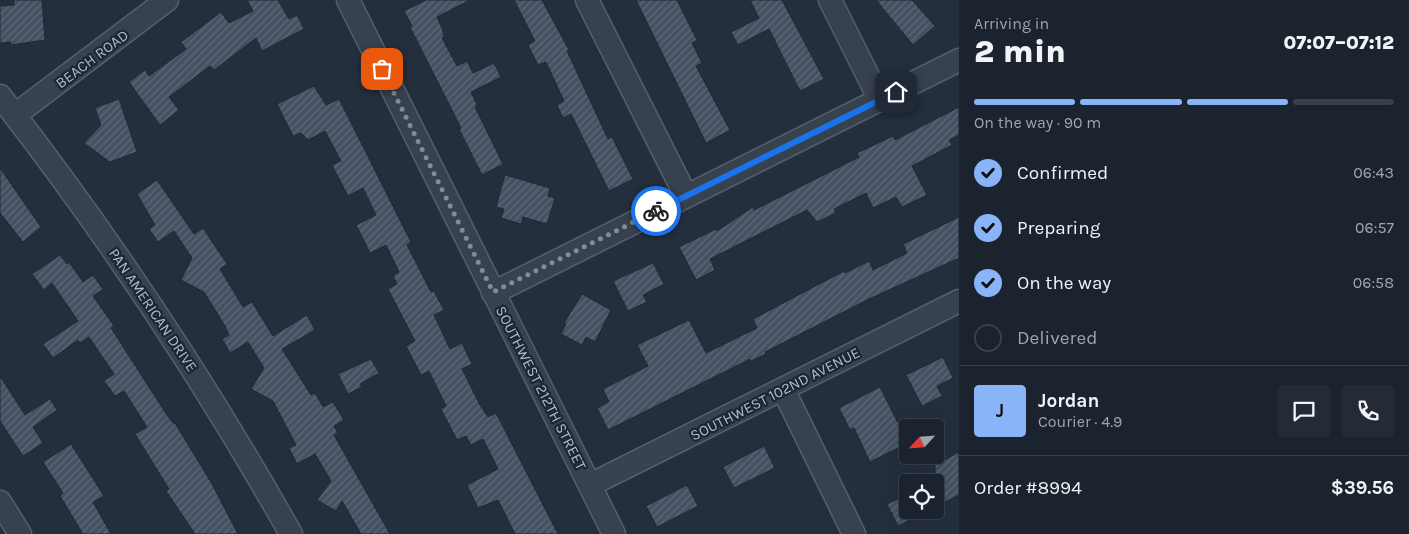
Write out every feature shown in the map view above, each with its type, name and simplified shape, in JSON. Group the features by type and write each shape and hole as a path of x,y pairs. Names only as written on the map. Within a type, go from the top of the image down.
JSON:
{"street":[{"name":"BEACH ROAD","path":"15,115 167,0"},
{"name":"SOUTHWEST 212TH STREET","path":"348,0 614,534"},
{"path":"587,0 686,196"},
{"path":"830,0 880,100"},
{"path":"493,292 959,60"},
{"name":"PAN AMERICAN DRIVE","path":"0,96 89,215 160,319 207,391 291,534"},
{"name":"SOUTHWEST 102ND AVENUE","path":"590,485 959,301"},
{"path":"783,389 854,534"},
{"path":"0,502 20,534"}],"building":[{"path":"14,0 42,0 45,40 11,45 11,42 0,43 0,6 14,5"},
{"path":"247,0 278,0 289,19 297,15 304,29 262,51 256,38 214,70 210,66 169,97 179,110 160,125 129,82 145,70 149,76 186,49 181,42 221,12 229,23 253,11"},
{"path":"426,0 470,0 437,17 444,36 442,38 457,66 467,61 473,73 494,63 501,77 471,92 477,105 475,107 503,164 482,175 404,11"},
{"path":"514,0 542,0 569,50 567,51 608,139 612,137 633,179 609,191 571,114 563,118 557,105 564,101 546,62 538,65 528,45 535,41"},
{"path":"636,0 677,0 697,40 692,43 702,63 696,66 730,130 706,143"},
{"path":"750,0 782,0 824,79 800,91 769,29 738,45 731,32 759,18"},
{"path":"876,0 912,0 935,26 913,45"},
{"path":"314,86 326,105 339,99 411,242 407,245 431,292 434,291 444,310 434,315 450,349 462,343 472,364 462,369 480,405 488,417 496,413 558,534 515,534 498,500 478,508 467,485 498,469 483,439 471,445 466,436 457,440 441,409 446,406 429,371 421,375 406,346 415,341 388,289 397,284 393,276 399,272 386,245 370,253 356,225 376,215 363,188 348,196 332,165 341,161 325,131 308,140 301,133 293,136 277,104"},
{"path":"119,99 137,152 110,162 84,143 101,125 95,108"},
{"path":"959,107 959,135 949,140 952,145 912,166 927,195 902,207 896,197 873,208 866,193 834,209 836,213 817,222 807,210 710,259 715,270 696,280 679,247 716,229 717,231 753,207 754,210 859,157 857,153 893,136 895,140"},
{"path":"0,168 41,227 23,242 0,213"},
{"path":"505,175 550,188 548,196 555,198 547,224 523,217 521,224 501,218 504,209 496,207"},
{"path":"157,180 194,234 203,228 227,264 220,269 243,307 252,302 273,336 307,315 315,330 282,349 311,395 315,393 323,407 333,402 344,420 334,426 338,433 334,435 390,534 361,534 342,501 336,511 317,500 331,481 315,454 297,464 289,448 296,445 273,401 251,389 264,368 248,342 230,353 222,339 229,335 204,292 181,280 192,258 174,231 158,242 149,229 155,225 137,194"},
{"path":"959,217 959,258 869,299 765,352 766,354 751,361 750,359 608,430 597,408 609,402 603,389 648,366 637,345 689,320 706,353 757,328 753,319 844,271 845,273 869,261 873,270 907,253 903,244"},
{"path":"60,255 67,264 69,262 83,282 93,275 103,289 93,296 114,326 111,328 167,415 175,423 212,484 238,534 195,534 166,491 169,489 135,434 147,427 124,391 115,396 104,381 114,374 89,337 80,343 78,340 53,358 43,344 78,321 52,283 44,290 32,274"},
{"path":"653,263 664,284 643,295 647,302 628,311 613,281"},
{"path":"582,294 611,310 595,342 586,337 582,345 561,334 566,324 564,323"},
{"path":"943,357 953,378 937,386 942,396 922,406 906,375"},
{"path":"371,359 379,373 360,384 362,387 348,394 338,374"},
{"path":"0,376 25,415 50,399 57,410 33,427 43,443 23,456 0,421"},
{"path":"880,387 899,425 899,448 870,462 854,428 850,430 839,408"},
{"path":"71,444 104,496 93,502 111,534 83,534 60,496 63,493 43,462"},
{"path":"764,446 775,468 734,488 723,467"},
{"path":"959,452 959,495 944,502 944,474 935,474 935,465 944,464 944,460"},
{"path":"687,485 698,506 657,527 646,506"},
{"path":"899,498 899,519 912,519 898,526 887,504"}],"way so far":[{"path":"382,69 493,292 656,211"}],"route":[{"path":"656,211 896,92"}]}
